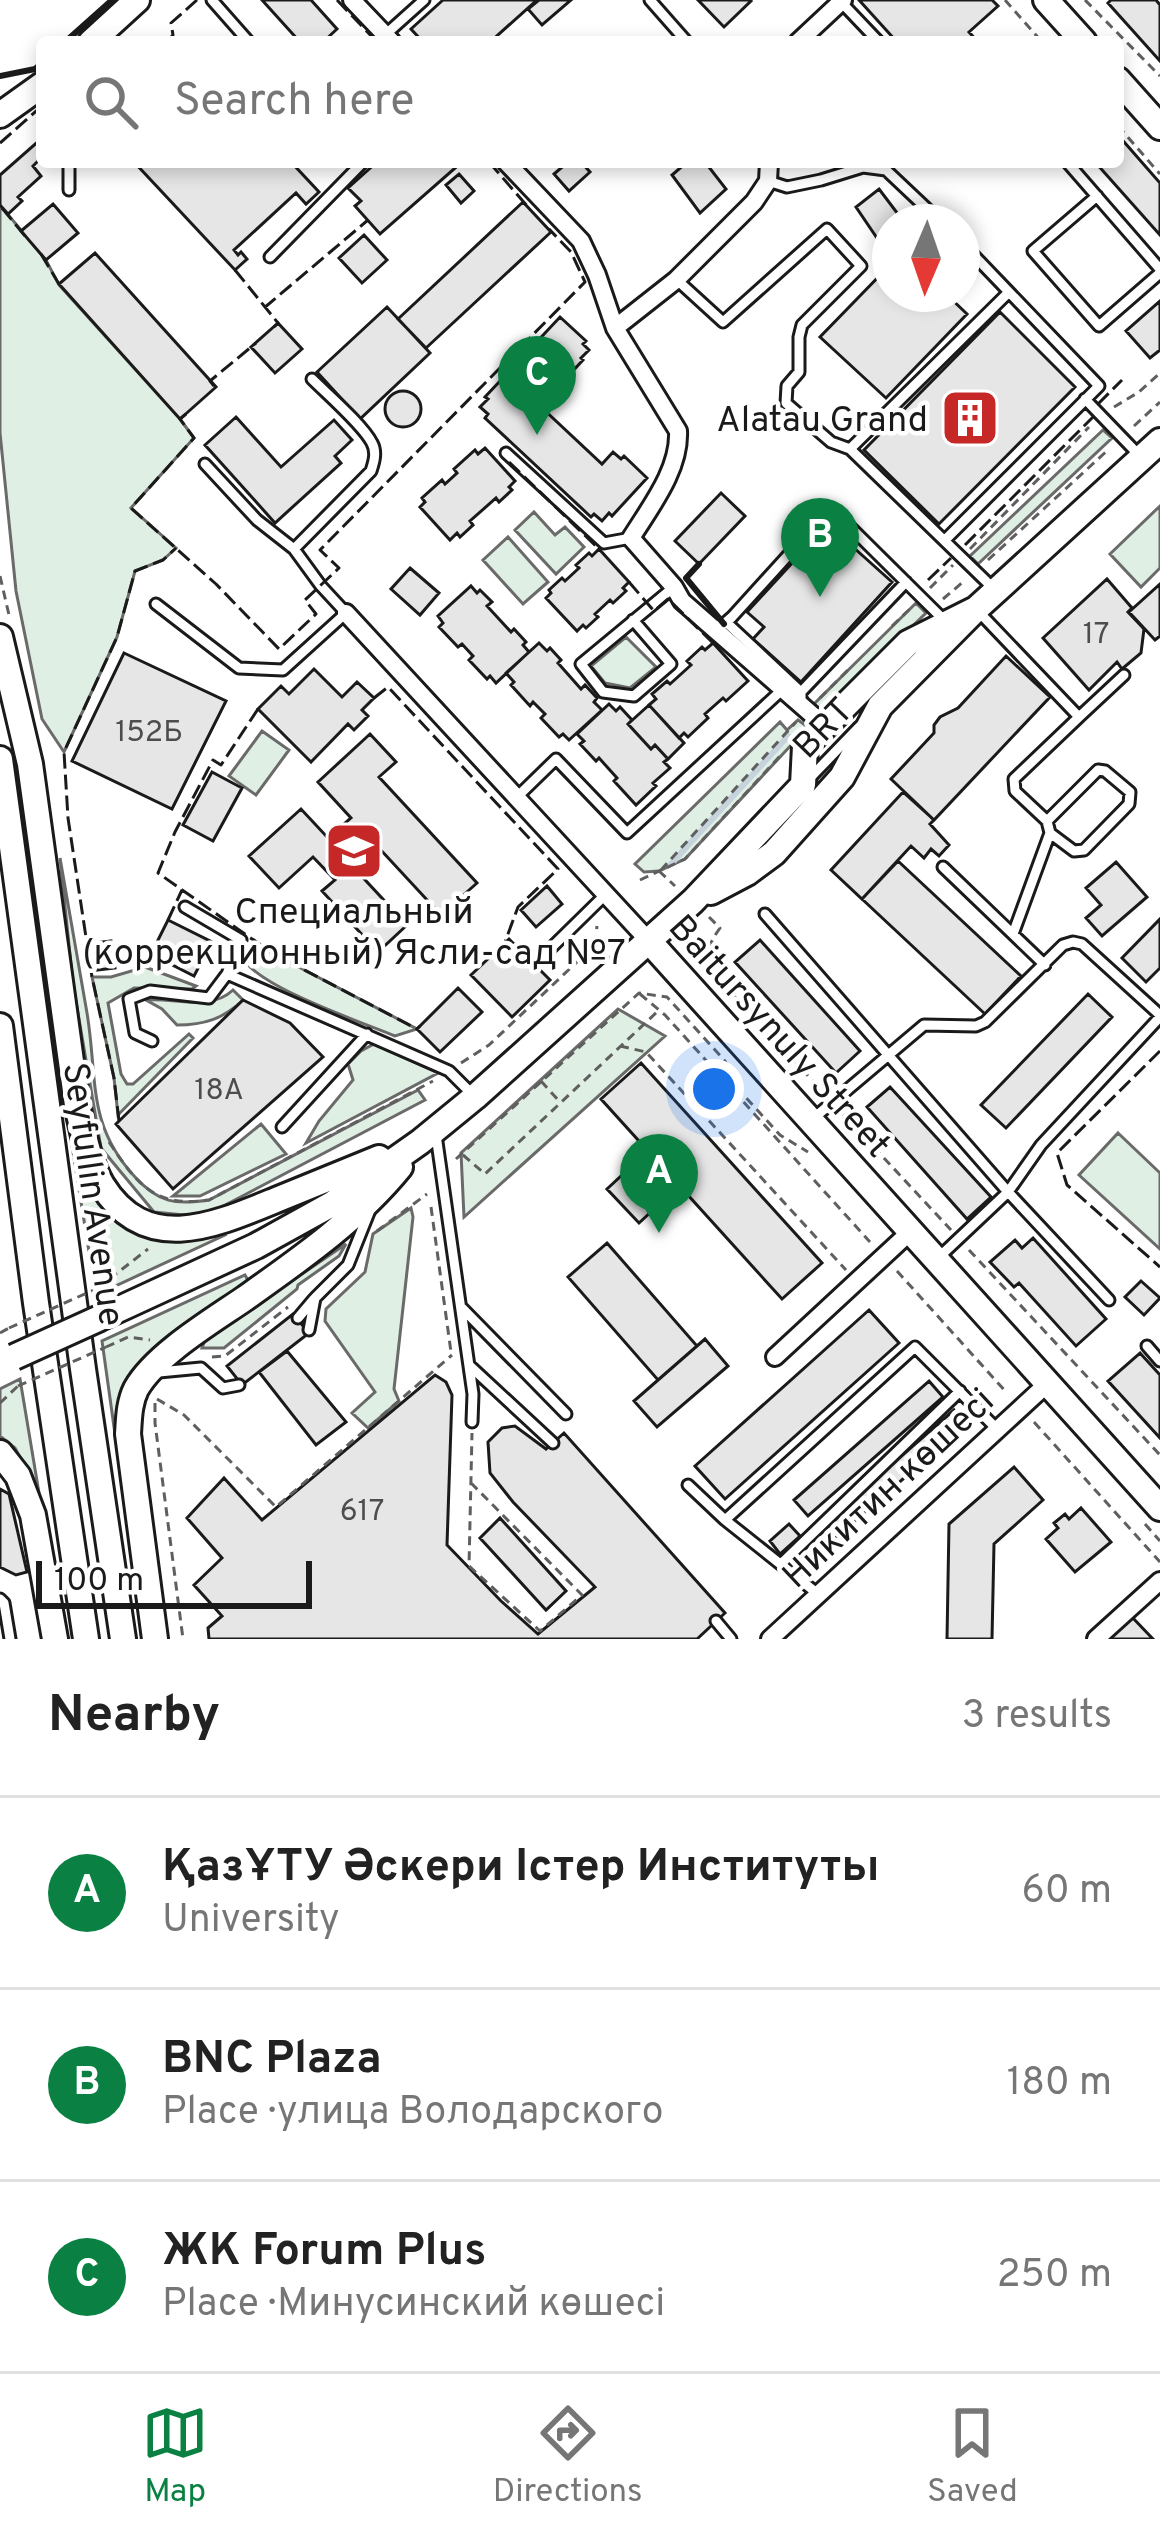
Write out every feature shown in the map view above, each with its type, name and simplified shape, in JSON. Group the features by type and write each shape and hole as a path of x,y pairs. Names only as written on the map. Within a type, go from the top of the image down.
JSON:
{"main road":[{"path":"98,36 137,0"},
{"path":"1057,4 1080,36"},
{"path":"0,115 36,89"},
{"path":"1124,96 1160,127"},
{"path":"693,902 774,853 842,777 880,706 996,591 1151,449"},
{"path":"7,1361 256,1246 332,1204 428,1136 693,902 803,785 806,746 908,643 976,610"},
{"path":"0,638 30,764 77,1106 102,1185 122,1208 145,1223 188,1230 220,1223 428,1136"},
{"name":"Seyfullin Avenue","path":"0,759 123,1639"},
{"name":"Baitursynuly Street","path":"648,940 1048,1384 1152,1515"},
{"name":"Seyfullin Avenue","path":"0,1026 86,1639"},
{"path":"155,1639 128,1434 135,1390 178,1346 286,1269 375,1197 428,1136"},
{"path":"0,1453 18,1476 33,1515 55,1639"}],"street":[{"path":"352,0 386,36"},
{"path":"804,36 842,1"},
{"path":"512,168 581,241 615,328 678,431 678,447 662,486 632,538 682,601 719,625 825,726"},
{"path":"615,328 676,280 754,202 769,172"},
{"name":"Baitursynuly Street","path":"346,613 648,940"},
{"path":"775,1357 911,1232"},
{"name":"Никитин көшесі","path":"770,1639 1048,1384"},
{"path":"1096,1639 1160,1581"}],"lane":[{"path":"212,0 244,36"},
{"path":"390,36 424,0"},
{"path":"650,0 682,36"},
{"path":"842,1 874,36"},
{"path":"69,168 69,190"},
{"path":"270,257 356,168"},
{"path":"769,172 787,187 857,168"},
{"path":"874,168 886,170 922,204"},
{"path":"1072,168 1097,196 1160,271 1099,326 1034,251 1097,196"},
{"path":"676,280 723,322 827,229 861,266 802,325 800,372 787,386 786,403 831,442 850,448 996,591"},
{"path":"945,540 1099,386 980,262"},
{"path":"850,448 1009,292"},
{"path":"293,549 371,471 375,456 374,445 312,379"},
{"path":"1085,398 1151,449"},
{"path":"506,454 604,543 632,538"},
{"path":"156,604 239,668 283,670 346,613 293,549 257,520 206,464"},
{"path":"719,625 831,508 948,623"},
{"path":"516,798 556,759 627,833 795,695 906,582"},
{"path":"633,620 670,664 634,696 603,692 581,664 633,620 674,587"},
{"path":"976,610 1079,717"},
{"path":"1013,934 1048,827 1098,770 1130,792 1129,804 1079,852 1048,827 1015,790 1014,779 1124,675"},
{"name":"BRT","path":"803,785 880,706"},
{"path":"943,867 1045,965"},
{"path":"548,951 604,895"},
{"path":"152,1041 135,1033 129,999 150,992 209,998 227,974 241,940 185,907"},
{"path":"765,914 1109,1300"},
{"path":"811,1120 924,1025 985,1022 1064,945 1073,942 1082,944 1160,1016 1041,1145 1008,1192 937,1260"},
{"path":"227,974 449,1070 475,1097"},
{"path":"282,1127 368,1034"},
{"path":"428,1136 440,1178 462,1308 472,1422"},
{"path":"298,1318 348,1265 375,1197"},
{"path":"309,1330 315,1298"},
{"path":"462,1308 566,1414"},
{"path":"1147,1346 1160,1361"},
{"path":"725,1520 915,1347 998,1430"},
{"path":"470,1366 553,1444"},
{"path":"148,1374 201,1368 223,1388"},
{"path":"223,1388 230,1374"},
{"path":"223,1388 239,1385"},
{"path":"782,1562 960,1391"},
{"path":"688,1485 818,1594"},
{"path":"0,1599 10,1639"},
{"path":"716,1621 731,1639"}],"path":[{"path":"1005,0 1037,36"},
{"path":"1085,0 1121,36"},
{"path":"1124,40 1160,76"},
{"path":"1124,134 1160,174"},
{"path":"1107,410 1160,373"},
{"path":"968,550 1098,418"},
{"path":"640,880 659,871"},
{"path":"595,945 597,926"},
{"path":"720,928 706,956 713,973 1160,1455"},
{"path":"639,993 1160,1562"},
{"path":"440,1178 461,1153 639,993 667,997 725,1061 740,1090 780,1135 808,1152"},
{"path":"461,1153 485,1174 659,1010"},
{"path":"620,1046 646,1052 857,1281"},
{"path":"541,1080 560,1102"},
{"path":"0,1333 98,1288 161,1239"},
{"path":"0,1403 18,1387 128,1336 167,1342"},
{"path":"183,1639 155,1424 156,1399 184,1415 276,1508 452,1355"},
{"path":"471,1483 582,1595 540,1631 469,1566 472,1422"},
{"path":"1152,1515 1160,1541"}],"green space":[{"path":"0,205 46,260 59,285 194,438 131,508 176,548 163,560 135,571 117,637 64,752 42,719 16,591 0,433"},
{"path":"1103,430 1112,438 978,564 970,556"},
{"path":"1160,506 1160,568 1141,587 1110,554"},
{"path":"534,512 555,535 565,527 584,547 556,574 515,530"},
{"path":"508,537 548,582 523,604 483,560"},
{"path":"916,603 926,613 821,714 812,706"},
{"path":"626,637 656,667 630,688 605,683 591,666"},
{"path":"798,720 808,727 685,859 659,871 644,872 635,864 780,722 787,730"},
{"path":"262,731 289,750 256,795 229,776"},
{"path":"60,858 101,1119 119,1157 152,1192 177,1202 209,1200 418,1090 425,1100 210,1213 154,1212 101,1148 73,984"},
{"path":"254,940 417,1029 395,1036 289,992 243,958"},
{"path":"145,967 196,986 134,988 108,1003 127,1084 133,1084 189,1034 193,1038 118,1115 92,977"},
{"path":"233,990 243,1000 236,1007 196,1024 177,1025 146,1000 203,1002"},
{"path":"618,1009 665,1036 464,1217 461,1153"},
{"path":"374,1044 438,1073 306,1143 353,1080 348,1064"},
{"path":"68,1121 81,1161 114,1217 220,1229 225,1235 96,1295"},
{"path":"261,1124 286,1154 200,1196 173,1196"},
{"path":"1118,1133 1160,1173 1160,1249 1079,1175"},
{"path":"411,1208 394,1389 399,1401 368,1428 352,1413 375,1392 325,1321 326,1309 365,1272 373,1234"},
{"path":"346,1244 339,1256 224,1348 202,1348 205,1340"},
{"path":"245,1275 249,1282 180,1328 134,1370 119,1398 115,1434 102,1341"},
{"path":"20,1379 39,1493 15,1448 0,1436 0,1389"}],"building":[{"path":"262,0 311,0 337,29 329,36 295,36"},
{"path":"443,0 537,0 497,36 417,36 411,29"},
{"path":"539,0 571,0 542,25 528,9"},
{"path":"698,0 750,0 751,1 724,27"},
{"path":"859,0 992,0 998,6 969,32 973,36 892,36"},
{"path":"1156,0 1160,5 1160,61 1108,3"},
{"path":"1124,142 1160,183 1160,235 1100,168 1124,168"},
{"path":"36,143 33,166 41,176 8,214 0,205 0,175"},
{"path":"140,168 297,168 319,192 306,204 296,193 234,250 247,259 235,270"},
{"path":"370,168 455,168 380,234 355,206 361,201 348,188"},
{"path":"561,168 590,172 569,191 554,174"},
{"path":"680,168 710,168 726,189 700,213 672,175"},
{"path":"459,174 474,191 461,203 446,185"},
{"path":"879,189 890,204 872,204 872,231 856,207"},
{"path":"523,202 551,232 426,348 398,319"},
{"path":"53,204 78,233 46,260 21,231"},
{"path":"364,235 387,260 362,283 339,258"},
{"path":"95,253 216,387 180,419 59,284"},
{"path":"872,284 872,312 967,314 886,398 820,337"},
{"path":"1160,301 1160,350 1150,358 1126,331"},
{"path":"387,307 430,353 360,419 317,372"},
{"name":"Alatau Grand","path":"1000,312 1075,387 939,524 864,450"},
{"path":"560,317 586,341 583,344 589,350 540,406 602,464 613,452 647,478 602,521 594,514 591,517 485,418 488,414 480,407"},
{"path":"278,323 302,349 275,373 251,347"},
{"path":"403,391 415,397 421,409 415,421 403,427 391,421 385,409 391,397"},
{"path":"236,417 281,467 334,420 352,440 335,456 341,463 275,523 205,445"},
{"path":"485,448 515,481 509,487 512,490 470,521 473,525 460,537 457,533 450,540 420,507 425,502 422,498 442,480 445,484 475,450 478,454"},
{"path":"721,493 745,516 699,564 675,541"},
{"path":"817,536 833,550 844,539 892,582 801,682 753,639 764,627 747,612"},
{"path":"599,549 629,582 623,588 626,591 577,631 546,598 562,578 565,581 579,568 576,565"},
{"path":"410,568 439,593 420,615 391,589"},
{"path":"1107,579 1144,629 1141,653 1122,669 1117,662 1089,690 1043,638"},
{"path":"1107,579 1144,629 1141,653 1122,669 1117,662 1089,690 1043,638"},
{"path":"1160,584 1160,636 1155,640 1129,612"},
{"path":"1160,584 1160,636 1155,640 1129,612"},
{"path":"471,586 492,602 487,606 526,642 523,645 529,652 496,683 469,660 473,656 462,644 458,647 439,627 443,623 438,616"},
{"path":"539,643 561,660 558,663 581,689 585,685 602,710 569,740 563,734 559,737 541,718 545,714 533,702 530,706 506,673"},
{"path":"713,643 748,681 705,714 708,718 688,737 684,733 679,738 649,705 656,699 652,694 691,665 687,661 702,647 705,650"},
{"path":"124,653 226,701 172,809 72,761"},
{"path":"1006,656 1050,697 934,820 891,779 934,733 940,717 958,708"},
{"path":"314,669 342,697 357,682 374,698 362,710 368,716 354,730 348,724 311,762 258,709 281,686 289,694"},
{"path":"609,704 616,711 620,707 632,720 628,724 651,749 655,745 668,759 664,762 670,768 636,805 599,758 596,761 580,744 584,741 577,734"},
{"path":"649,705 684,743 668,759 655,745 651,749 628,724"},
{"path":"370,734 396,762 379,777 477,883 441,915 379,848 355,869 407,925 378,952 322,891 335,880 313,857 279,888 249,856 301,809 328,838 351,818 318,782"},
{"path":"212,772 242,788 213,841 183,825"},
{"path":"903,792 934,820 930,824 949,845 939,856 931,849 924,858 911,846 862,899 831,870"},
{"path":"898,861 1021,976 985,1014 862,899"},
{"path":"1116,862 1147,897 1102,936 1086,918 1101,905 1086,888"},
{"path":"547,886 562,904 536,927 521,910"},
{"path":"1160,919 1160,968 1146,982 1122,958"},
{"path":"168,920 212,942 194,976 151,954"},
{"path":"509,939 550,980 512,1017 471,975"},
{"path":"760,940 860,1051 836,1073 735,962"},
{"path":"111,941 115,968 97,970 94,943"},
{"path":"458,988 482,1012 440,1052 417,1029"},
{"path":"1088,994 1112,1017 1006,1128 981,1105"},
{"path":"243,1000 290,1023 323,1057 173,1189 116,1124"},
{"path":"641,1063 822,1263 782,1299 601,1099"},
{"path":"890,1087 991,1197 967,1219 867,1107"},
{"path":"647,1152 678,1187 639,1223 607,1189"},
{"path":"1033,1238 1106,1319 1076,1346 1019,1283 1014,1287 990,1262 1015,1240 1022,1248"},
{"path":"607,1243 697,1346 658,1380 568,1277"},
{"path":"1141,1281 1160,1298 1144,1315 1125,1297"},
{"path":"869,1310 899,1343 725,1499 695,1466"},
{"path":"293,1314 309,1333 242,1385 227,1366"},
{"path":"705,1339 728,1366 657,1427 634,1401"},
{"path":"287,1351 346,1422 316,1445 259,1372"},
{"path":"1140,1353 1160,1375 1160,1438 1108,1381"},
{"path":"435,1375 446,1382 452,1395 447,1545 538,1634 595,1587 490,1473 488,1442 502,1428 515,1426 546,1449 564,1433 725,1613 697,1639 209,1639 208,1628 222,1616 194,1585 222,1558 187,1518 224,1478 262,1520"},
{"path":"929,1381 943,1397 808,1516 794,1500"},
{"path":"954,1410 966,1424 832,1541 820,1527"},
{"path":"1014,1467 1043,1500 994,1544 992,1639 947,1639 949,1524"},
{"path":"0,1489 9,1494 27,1572 16,1575 0,1567"},
{"path":"1081,1508 1111,1542 1075,1572 1046,1539 1058,1528 1054,1523 1065,1514 1069,1519"},
{"path":"500,1518 566,1591 546,1610 480,1538"},
{"path":"789,1524 800,1536 780,1554 770,1541"},
{"path":"1131,1616 1153,1639 1107,1639"}],"waterway":[{"path":"671,864 788,736"}],"fence":[{"path":"172,36 171,23 197,0"},
{"path":"337,0 371,36"},
{"path":"0,143 36,111"},
{"path":"494,168 528,207"},
{"path":"2,208 25,236"},
{"path":"264,308 368,220"},
{"path":"186,414 180,419 194,438 131,508 216,584 279,649 316,614 305,600 339,568 320,550 585,282 571,252 549,229"},
{"path":"41,254 59,284"},
{"path":"235,270 278,323 274,327"},
{"path":"214,386 210,381 256,343"},
{"path":"1098,404 1122,380"},
{"path":"965,545 1094,416"},
{"path":"509,462 599,549"},
{"path":"119,1121 68,818 64,752 117,637 135,571 163,560 176,548"},
{"path":"928,580 951,558"},
{"path":"629,582 654,611 668,599 713,643"},
{"path":"374,698 388,687 558,869 518,907 505,942"},
{"path":"258,709 221,765 213,760 158,873 272,953 417,1029 420,1026"},
{"path":"168,920 182,890"},
{"path":"1160,1051 1057,1153 1067,1185 1160,1267"}],"wall":[{"path":"72,36 112,0"},
{"path":"0,76 36,68"},
{"path":"699,564 686,578 724,624"}],"place":[{"name":"Alatau Grand","path":"970,418"},
{"name":"ЖК Forum Plus","path":"537,435"},
{"name":"BNC Plaza","path":"820,597"},
{"name":"Специальный (коррекционный) Ясли-сад №7","path":"354,851"},
{"name":"ҚазҰТУ Әскери Істер Институты","path":"659,1233"}]}
